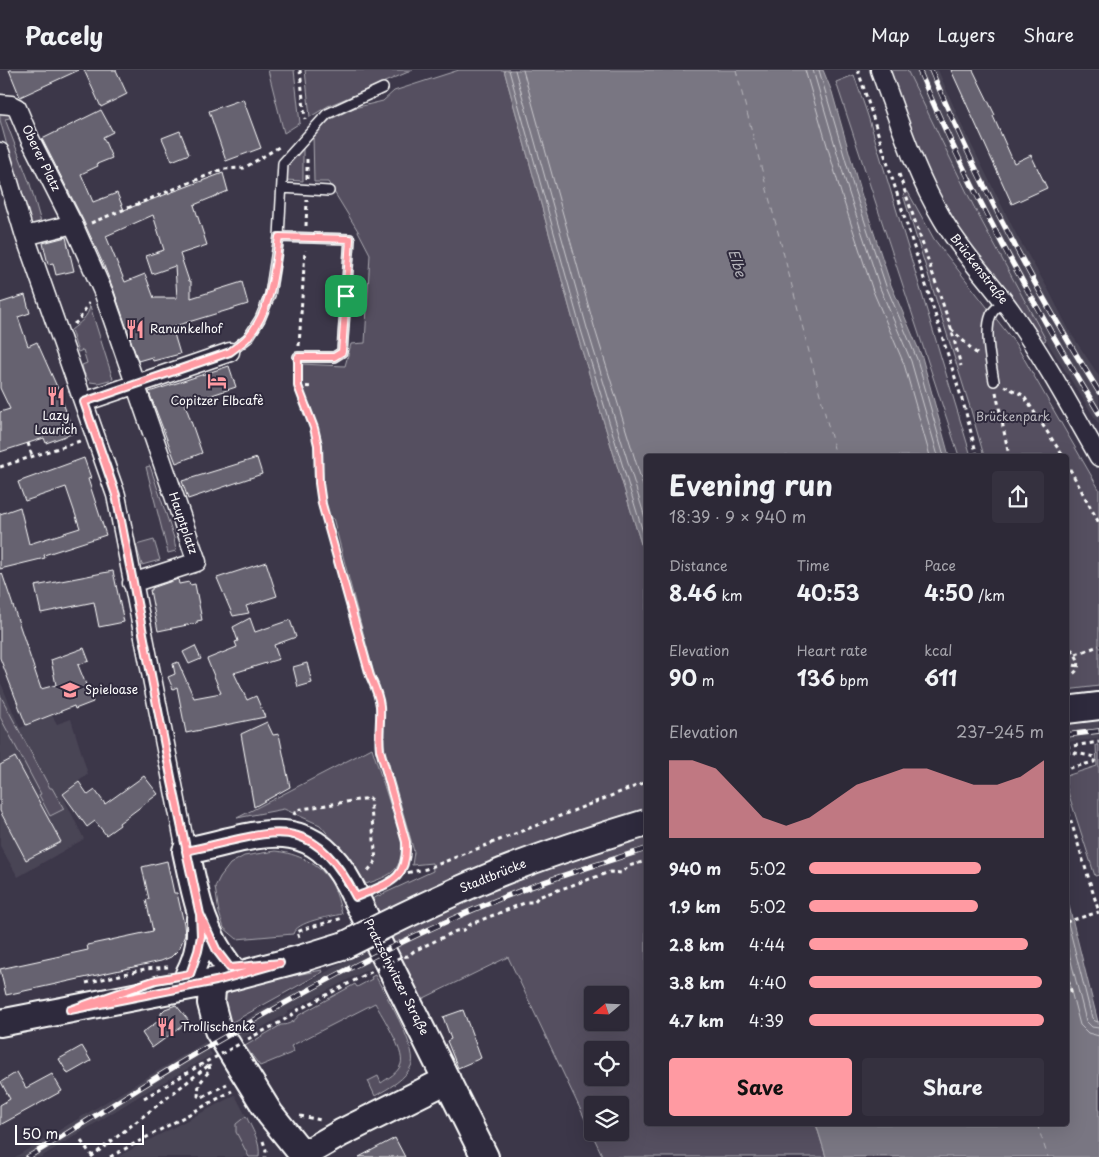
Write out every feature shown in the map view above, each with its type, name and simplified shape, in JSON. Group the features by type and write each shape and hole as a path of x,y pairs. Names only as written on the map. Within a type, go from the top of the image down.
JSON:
{"street":[{"name":"Brückenstraße","path":"880,70 921,180 943,221 966,255 1005,302 1033,342 1099,457"},
{"name":"Oberer Platz","path":"0,104 11,105 17,108 30,139 74,227"},
{"path":"0,152 8,212 25,236 116,495 166,755 200,914 201,936 190,974"},
{"path":"25,236 74,227"},
{"name":"Hauptplatz","path":"74,227 104,294 197,562 132,583"},
{"path":"84,402 230,352"},
{"path":"1069,710 1099,706"},
{"name":"Stadtbrücke","path":"223,975 303,958 345,945 440,898 487,878 568,848 644,824"},
{"name":"Pratzschwitzer Straße","path":"186,851 256,834 285,833 306,839 325,851 343,872 350,907 447,1080 485,1157"},
{"path":"200,914 217,951 223,975"},
{"path":"70,1010 156,980 190,974 223,975"},
{"path":"0,1023 70,1010 223,975"},
{"path":"223,975 212,989 211,1003 218,1030 249,1091 270,1114 302,1156 341,1133 447,1080"}],"lane":[{"path":"230,352 248,338 260,319 270,295 279,237 283,164 326,114 382,88"},
{"path":"282,188 329,191"},
{"path":"279,237 350,239 342,352 334,357 298,357"},
{"path":"994,381 988,326 991,314 1005,302"}],"path":[{"path":"858,71 965,410 976,454"},
{"path":"74,227 223,169 244,168 286,143"},
{"path":"900,177 951,328 961,366"},
{"path":"304,929 350,907 397,878 403,869 407,855 406,842 380,750 378,736 380,706 378,695 370,676 322,504 319,483 318,445 314,428 298,386 298,357 306,238"},
{"path":"951,328 991,367"},
{"path":"994,381 1010,454"},
{"path":"994,381 1023,395 1062,454"},
{"path":"298,386 314,387"},
{"path":"307,408 314,406"},
{"path":"0,467 85,439"},
{"path":"28,443 32,456"},
{"path":"1069,468 1099,523"},
{"path":"1069,646 1076,654 1079,666 1078,671 1069,676"},
{"path":"1076,654 1099,646"},
{"path":"1069,665 1079,666"},
{"path":"1069,747 1099,742"},
{"path":"1069,752 1095,757 1094,762 1069,768"},
{"path":"400,874 426,869 644,783"},
{"path":"285,833 296,810 370,798 376,862 369,870"},
{"path":"1069,815 1099,912 1069,921"},
{"path":"144,1098 279,1022 288,1019 296,1011 361,977 408,956 414,951 464,930 471,924 527,902 534,902 538,897 610,872 621,873 629,866 644,862"},
{"path":"1069,984 1072,994"},
{"path":"81,1141 91,1156 209,1065 214,1058"},
{"path":"209,1065 210,1070 200,1084 198,1096 202,1097 227,1084"},
{"path":"110,1157 249,1091"},
{"path":"294,1113 313,1120 334,1120 341,1133"}],"shaded area":[{"path":"907,70 938,70 963,128 1017,236 1048,289 1070,332 1099,376 1099,425 1046,340 975,209"},
{"path":"0,681 20,728 52,715 57,724 71,719 88,774 62,794 84,839 18,877 0,846"},
{"path":"1099,721 1099,739 1069,742 1069,726"},
{"path":"392,939 399,954 289,1011 284,1017 241,1039 234,1026 335,967"},
{"path":"205,1042 212,1055 141,1095 41,1157 15,1157"},
{"path":"235,1095 246,1116 241,1119 244,1146 249,1157 117,1157"}],"green space":[{"path":"268,70 294,70 300,123 284,133"},
{"path":"305,70 413,70 328,106 310,117"},
{"path":"459,70 504,70 576,331 644,553 644,1126 817,1126 826,1157 603,1157 595,1141 629,1141 629,1096 584,1096 584,1117 508,957 422,999 372,899 433,871 432,863 412,865 414,852 384,748 383,702 373,671 333,518 326,519 319,483 319,455 315,428 298,386 300,364 345,366 351,344 365,343 370,254 328,182 314,182 313,135 331,119 354,108 383,101 394,91"},
{"path":"886,70 907,70 975,209 1046,340 1042,342 973,252 952,221 928,177"},
{"path":"854,75 970,454 958,454 836,82"},
{"path":"0,112 9,112 14,117 5,119 30,184 42,226 30,230 0,120"},
{"path":"303,149 303,181 284,180 284,167"},
{"name":"Brückenpark","path":"908,192 934,239 1015,343 1099,489 1099,686 1069,690 1069,454 983,454 903,195"},
{"path":"90,306 113,379 98,383 90,382 84,373 82,365 87,363 83,350 78,352 71,330 85,317"},
{"path":"150,466 174,538 176,551 168,553 146,467"},
{"path":"154,540 160,560 142,565 136,545"},
{"path":"0,695 50,788 52,788 64,809 50,816 39,795 41,794 0,717"},
{"path":"1096,745 1099,745 1099,875 1095,876 1069,795 1069,775 1097,766"},
{"path":"372,748 402,841 402,851 398,865 383,878 366,884 355,866 320,825 284,809 237,818"},
{"path":"275,851 291,854 315,865 334,887 342,914 307,923 293,934 237,939 224,928 219,913 215,887 230,864 244,856"},
{"path":"322,970 323,972 227,1025 223,1003 229,991 235,987"},
{"path":"375,975 410,1045 412,1064 406,1074 396,1083 375,1096 368,1081 378,1076 381,1083 390,1077 400,1067 401,1058 396,1042 375,1003 291,1046 294,1052 260,1066 245,1046 281,1025 292,1022 299,1015 355,984 357,987 372,979 371,977"},
{"path":"246,1116 257,1141 259,1157 249,1157 236,1132 236,1124"}],"water":[{"name":"Elbe","path":"504,70 823,70 832,92 859,187 891,285 922,357 948,454 644,454 644,553 576,331"},
{"path":"1069,906 1099,1026 1099,1157 826,1157 817,1126 1069,1126"}],"building":[{"path":"9,70 79,70 20,97"},
{"path":"84,70 116,70 127,94 101,107"},
{"path":"951,70 973,70 995,115 993,116 1014,163 1031,155 1047,188 1012,204"},
{"path":"243,99 261,148 226,161 209,111"},
{"path":"101,110 113,132 103,137 112,158 97,164 98,166 81,174 93,202 117,193 124,210 223,173 228,191 194,205 207,245 180,254 189,281 191,281 191,298 242,282 248,304 172,327 180,354 153,361 152,357 138,361 104,266 42,139","holes":["153,215 164,250 146,256 152,274 175,266 177,298 154,298 145,274 125,282 106,236"]},
{"path":"180,131 189,154 172,161 162,138"},
{"path":"66,237 74,271 56,275 53,263 48,264 43,243"},
{"path":"25,295 30,313 18,317 28,346 37,342 58,389 74,433 46,443 44,438 0,452 0,412 10,409 0,388 0,303"},
{"path":"229,366 236,387 185,404 202,453 176,463 149,392"},
{"path":"84,458 91,478 88,479 106,535 44,555 45,558 0,569 0,514 20,507 29,544 80,528 66,487 25,501 18,482"},
{"path":"257,458 262,474 188,499 182,481"},
{"path":"266,562 277,596 246,606 249,613 233,616 217,578"},
{"path":"113,571 124,622 99,627 94,602 41,613 35,586"},
{"path":"2,573 41,689 56,685 51,660 84,648 89,661 78,665 93,702 75,709 74,706 26,725 0,658 0,574"},
{"path":"178,579 179,584 189,582 190,585 195,584 202,620 197,621 197,623 158,631 150,590"},
{"path":"250,618 255,632 290,620 296,637 274,645 279,659 234,673 247,700 256,696 265,717 186,733 177,687 173,689 168,677 175,674 173,664 178,662 194,698 221,693 207,659 237,647 235,642 238,641 233,627"},
{"path":"195,646 201,659 189,664 183,652"},
{"path":"307,663 312,683 298,687 293,667"},
{"path":"267,722 273,735 279,734 290,787 254,807 241,734"},
{"path":"15,757 61,842 26,860 0,811 0,765"},
{"path":"144,776 158,794 106,835 95,821 87,827 63,794 79,782 88,795 95,790 105,804"},
{"path":"167,861 174,893 177,893 185,935 179,949 171,957 161,961 6,995 0,969 88,950 87,945 153,931 146,900 149,899 142,867"},
{"name":"Trollischenke","path":"176,1005 189,1021 152,1048 142,1033 161,1019 161,1013 165,1009"},
{"path":"463,1010 481,1058 458,1068 447,1041 451,1039 443,1017"},
{"path":"82,1046 91,1061 68,1074 59,1059"},
{"path":"17,1072 26,1088 52,1074 62,1091 0,1125 0,1105 10,1099 1,1082"},
{"path":"395,1138 405,1157 359,1157"}],"ferry route":[{"path":"736,70 835,454"},
{"path":"1038,1126 1048,1157"}],"railway":[{"path":"919,70 980,202 1026,288 1099,413"},
{"path":"931,70 988,194 1052,314 1099,392"},
{"path":"1069,735 1099,731"},
{"path":"28,1157 209,1046 384,951 456,917 511,894 644,850"}],"place":[{"name":"Ranunkelhof","path":"135,329"},
{"name":"Copitzer Elbcafè","path":"217,381"},
{"name":"Lazy Laurich","path":"56,396"},
{"name":"Spieloase","path":"70,690"},
{"name":"Trollischenke","path":"166,1027"}],"route":[{"path":"346,296 342,352 334,357 298,357 298,386 314,428 318,445 319,483 322,504 370,676 378,695 380,706 378,736 380,750 406,842 407,855 403,869 397,878 356,897 343,872 325,851 296,835 285,833 256,834 186,851 199,911 200,914 217,951 230,968 280,963 216,981 70,1010 156,980 190,974 201,936 200,914 186,851 132,583 116,495 84,402 230,352 248,338 260,319 270,295 279,237 350,239 346,296"}]}
